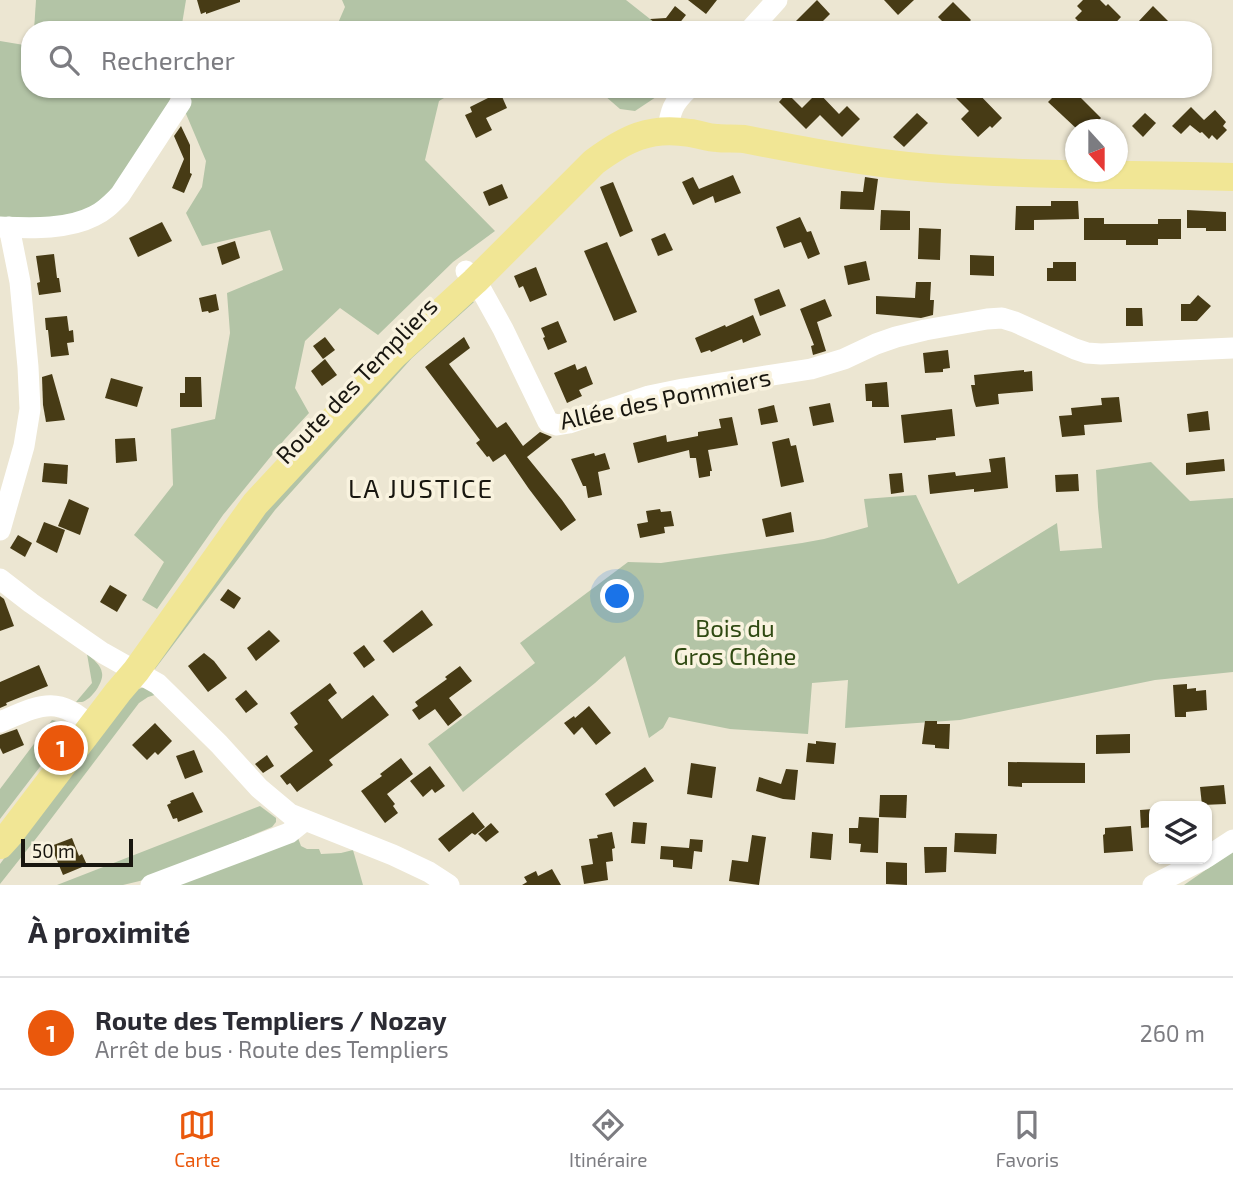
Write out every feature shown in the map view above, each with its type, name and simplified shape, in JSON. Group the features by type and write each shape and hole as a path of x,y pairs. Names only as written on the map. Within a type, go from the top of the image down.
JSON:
{"main road":[{"name":"Route des Templiers","path":"0,845 87,722 255,505 515,228 610,138 650,120 668,125 718,130 727,137 866,161 986,171 1233,177"},
{"name":"Route des Templiers","path":"0,825 51,761 87,722"}],"street":[{"path":"758,21 777,0"},
{"path":"668,125 675,102 679,98"},
{"path":"0,530 18,469 30,409 29,367 20,282 5,227 47,227 75,223 93,217 107,208 120,195 181,102"},
{"name":"Allée des Pommiers","path":"470,276 503,329 548,422 557,425 649,396 828,365 896,337 987,319 1002,318 1015,322 1087,353 1233,348"},
{"path":"0,579 103,653 158,684 259,788 289,814 393,855 449,885"},
{"path":"0,722 36,707 52,704 69,710 87,722"},
{"path":"151,885 289,833 304,821"},
{"path":"1212,854 1233,840"},
{"path":"1153,885 1193,864"}],"green space":[{"path":"36,0 186,0 182,21 35,21"},
{"path":"342,0 626,0 653,21 339,21 345,7"},
{"path":"0,41 21,44 21,98 170,98 168,109 111,195 82,214 45,219 0,219"},
{"path":"183,98 444,98 439,101 425,160 495,231 453,262 378,335 340,308 305,341 295,388 309,413 223,515 157,609 142,600 164,562 134,535 173,485 171,429 215,419 230,333 227,293 283,270 270,230 202,246 186,213 202,187 206,161 181,102"},
{"path":"607,98 654,98 635,111 620,109"},
{"path":"469,299 474,302 412,358 275,510 155,669 152,667 291,476"},
{"name":"Bois du Gros Chêne","path":"1151,462 1190,501 1233,498 1233,672 1155,680 960,720 845,728 848,680 812,683 808,734 730,729 669,717 663,728 649,738 625,656 463,792 428,744 535,663 520,643 628,562 661,563 824,539 868,527 864,499 916,495 958,584 1057,523 1060,551 1102,548 1096,470"},
{"path":"87,654 98,665 102,677 99,686 89,698 76,702 92,683"},
{"path":"145,687 158,694 139,703 0,884 0,864 112,714 138,689"},
{"path":"52,720 66,723 45,751 49,755 0,819 0,789"},
{"path":"260,806 276,818 272,827 148,879 123,885 57,885"},
{"path":"298,838 301,846 319,849 321,854 353,850 363,885 164,885"},
{"path":"1233,851 1233,885 1184,885"}],"building":[{"path":"197,0 240,0 240,2 201,14"},
{"path":"688,0 717,0 706,14"},
{"path":"817,0 830,14 823,21 796,21"},
{"path":"884,0 914,0 898,15"},
{"path":"1083,0 1100,0 1121,17 1117,21 1078,21 1075,18 1082,11 1077,6"},
{"path":"953,2 971,20 942,21 938,17"},
{"path":"675,6 686,15 681,21 650,19 666,18"},
{"path":"1153,6 1168,21 1139,21"},
{"path":"488,98 503,98 507,108 486,118 492,130 476,138 465,115 472,112 470,107"},
{"path":"783,98 792,98 802,108 812,98 824,98 839,114 847,106 860,119 842,137 820,115 806,129 779,102"},
{"path":"956,98 983,98 1002,118 978,137 961,119 969,111"},
{"path":"1052,98 1081,98 1101,118 1100,119 1066,119 1048,102"},
{"path":"1191,107 1204,120 1215,110 1226,122 1223,126 1227,130 1217,140 1212,135 1209,139 1190,125 1181,134 1172,126"},
{"path":"917,113 928,123 904,147 893,137"},
{"path":"1145,113 1156,123 1143,137 1132,126"},
{"path":"181,126 190,145 192,174 184,193 172,188 184,159 174,136"},
{"path":"733,175 741,193 715,203 713,196 693,205 682,182 693,177 699,189"},
{"path":"865,177 878,179 874,210 840,209 841,191 863,192"},
{"path":"613,182 633,231 620,237 600,187"},
{"path":"502,184 508,198 489,206 483,192"},
{"path":"1051,201 1078,201 1079,219 1034,220 1034,230 1015,230 1016,206 1051,206"},
{"path":"881,210 910,211 910,230 880,230"},
{"path":"1187,210 1226,212 1226,231 1187,228"},
{"path":"800,217 807,232 811,231 820,254 808,259 801,242 784,248 776,227"},
{"path":"1084,218 1104,218 1104,224 1158,224 1158,219 1181,219 1181,239 1158,239 1158,245 1126,245 1126,240 1084,240"},
{"path":"162,222 172,241 138,257 129,238"},
{"path":"919,228 941,229 940,260 918,259"},
{"path":"665,233 673,250 658,256 651,239"},
{"path":"235,241 240,258 222,265 217,247"},
{"path":"607,242 637,312 614,321 584,251"},
{"path":"54,254 61,292 39,295 36,256"},
{"path":"970,255 994,256 994,276 970,275"},
{"path":"866,261 870,280 848,285 844,266"},
{"path":"1053,262 1076,262 1076,281 1047,281 1047,268 1053,268"},
{"path":"536,267 547,295 530,302 523,286 519,288 514,276"},
{"path":"916,282 931,282 933,315 921,318 876,314 876,296 915,298"},
{"path":"779,289 786,306 760,316 754,299"},
{"path":"216,294 219,310 202,312 199,298"},
{"path":"1198,295 1211,306 1197,321 1181,321 1181,304 1190,304"},
{"path":"825,299 832,316 817,322 826,351 813,355 811,346 814,345 800,309"},
{"path":"1126,308 1142,308 1143,326 1126,326"},
{"path":"753,315 761,335 743,343 742,339 711,352 701,353 695,338"},
{"path":"67,316 69,331 73,330 74,342 67,343 69,355 51,357 45,318"},
{"path":"558,321 567,342 548,350 541,328"},
{"path":"325,337 335,350 323,359 313,346"},
{"path":"464,337 470,348 449,364 497,428 506,422 523,446 540,432 552,437 527,457 576,520 561,531 505,454 493,462 487,457 476,443 480,440 425,367"},
{"path":"948,350 950,368 943,369 943,372 925,373 923,353"},
{"path":"325,359 337,375 322,386 311,371"},
{"path":"575,364 577,370 586,366 593,384 579,390 582,396 567,403 554,373"},
{"path":"1032,371 1033,391 998,394 999,404 976,407 971,385 975,385 974,375"},
{"path":"52,374 65,420 46,422 42,377"},
{"path":"185,377 201,377 202,407 180,407 180,393 185,393"},
{"path":"111,378 143,387 137,407 105,398"},
{"path":"887,382 889,407 872,407 872,401 866,401 865,384"},
{"path":"1119,397 1122,422 1084,425 1085,435 1062,437 1059,416 1072,415 1071,408 1102,405 1101,398"},
{"path":"830,403 834,422 813,426 809,407"},
{"path":"774,405 778,422 761,425 758,409"},
{"path":"952,409 955,436 904,443 901,415"},
{"path":"1208,411 1210,430 1189,432 1187,414"},
{"path":"732,417 738,445 708,450 712,471 710,476 699,478 696,458 690,458 689,450 638,463 633,443 666,435 667,442 698,436 698,432 721,428 719,419"},
{"path":"135,438 137,461 116,463 115,439"},
{"path":"789,438 791,446 796,445 804,482 781,487 772,442"},
{"path":"594,453 595,456 605,453 610,469 598,472 602,495 588,498 586,486 583,486 571,459"},
{"path":"1005,457 1008,488 930,494 928,475 955,472 956,476 991,472 989,459"},
{"path":"1224,459 1225,471 1186,475 1186,463"},
{"path":"44,463 68,465 67,484 42,482"},
{"path":"902,473 904,492 891,494 889,474"},
{"path":"1078,474 1079,491 1056,492 1055,475"},
{"path":"69,499 89,508 80,535 58,526"},
{"path":"660,509 661,512 671,511 674,526 664,527 665,533 640,538 637,524 648,522 646,511"},
{"path":"791,512 794,532 766,537 762,519"},
{"path":"44,522 65,530 57,553 36,542"},
{"path":"18,535 32,543 25,557 10,548"},
{"path":"110,585 127,595 117,612 100,602"},
{"path":"228,589 241,598 234,609 220,600"},
{"path":"0,596 4,599 14,626 0,631"},
{"path":"422,610 433,625 393,653 383,641"},
{"path":"269,630 280,641 256,661 247,648"},
{"path":"364,645 375,660 364,668 353,653"},
{"path":"204,653 227,678 208,692 188,666"},
{"path":"39,665 48,686 0,708 0,682"},
{"path":"460,666 472,681 449,698 462,715 448,726 435,709 419,720 412,710 418,706 415,702"},
{"path":"330,683 337,693 328,700 342,719 373,695 389,715 329,760 333,765 297,792 280,776 313,751 294,727 298,724 290,713"},
{"path":"1187,684 1187,689 1206,690 1207,710 1186,712 1186,717 1175,717 1173,685"},
{"path":"246,690 258,704 246,713 235,699"},
{"path":"589,706 611,733 596,745 582,727 574,735 564,723"},
{"path":"925,721 950,724 949,749 922,744"},
{"path":"155,723 172,741 158,755 155,752 147,760 132,745"},
{"path":"17,729 24,745 3,754 0,735"},
{"path":"1130,734 1130,753 1096,754 1096,735"},
{"path":"816,741 836,743 834,764 806,762 808,743 816,744"},
{"path":"194,750 203,772 185,779 176,756"},
{"path":"267,755 274,766 263,773 255,764"},
{"path":"401,758 413,774 387,794 398,813 385,823 361,791"},
{"path":"1008,762 1085,763 1085,783 1022,783 1022,787 1008,786"},
{"path":"691,763 716,767 712,798 687,794"},
{"path":"430,766 445,786 435,793 432,789 423,797 410,781"},
{"path":"645,767 654,781 614,807 605,794"},
{"path":"786,769 798,770 795,800 756,791 759,777 781,784"},
{"path":"1224,785 1226,804 1212,805 1212,801 1202,801 1200,787"},
{"path":"193,792 203,812 178,822 177,818 173,819 167,805 170,801"},
{"path":"880,795 907,795 906,818 879,817"},
{"path":"1149,809 1149,827 1141,828 1140,810"},
{"path":"473,812 485,827 475,835 472,833 449,852 438,839"},
{"path":"859,817 879,818 878,853 860,852 861,844 849,843 849,828 858,828"},
{"path":"633,822 647,823 645,844 631,843"},
{"path":"491,823 499,832 486,842 478,834"},
{"path":"1131,826 1133,851 1104,853 1105,828"},
{"path":"612,832 615,848 612,849 613,861 606,862 608,880 584,884 581,866 593,864 589,839"},
{"path":"812,832 833,834 831,860 810,858"},
{"path":"955,833 997,834 996,854 954,852"},
{"path":"752,835 766,837 759,885 729,881 732,860 748,862"},
{"path":"72,838 79,856 82,854 87,865 63,875 51,846"},
{"path":"690,839 703,840 702,852 694,851 692,869 673,867 673,860 660,859 661,846 689,848"},
{"path":"924,847 947,847 946,872 925,873"},
{"path":"886,862 907,863 907,885 886,884"},
{"path":"552,869 561,885 522,885 527,882 524,877 536,871 538,876"}],"place":[{"name":"Route des Templiers / Nozay","path":"61,748"}],"district":[{"name":"LA JUSTICE","path":"421,487"}]}
